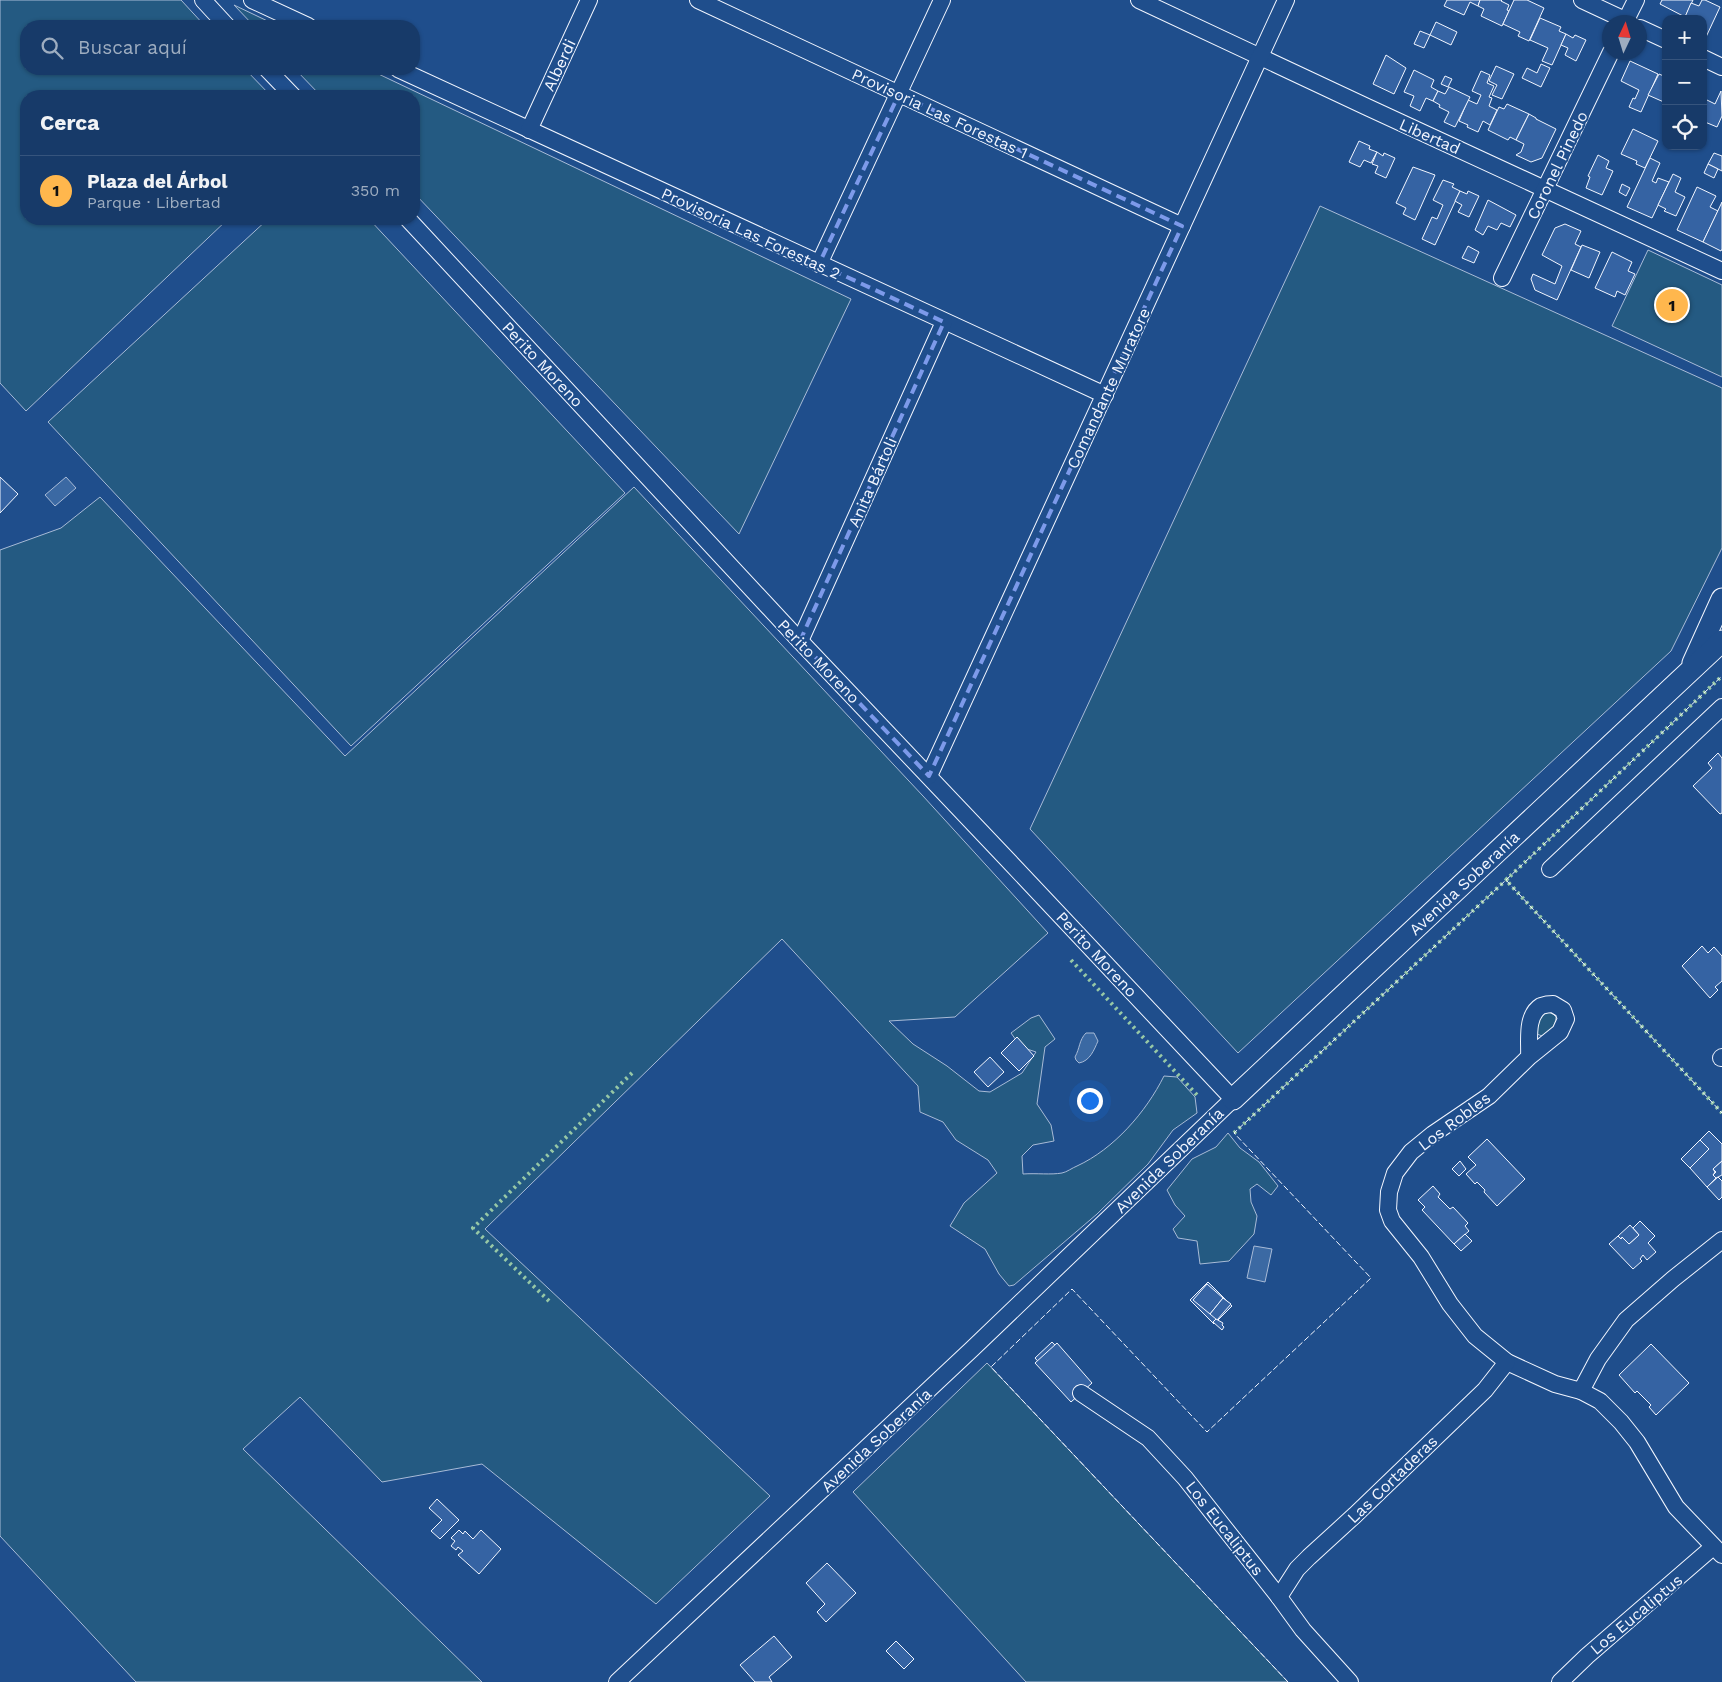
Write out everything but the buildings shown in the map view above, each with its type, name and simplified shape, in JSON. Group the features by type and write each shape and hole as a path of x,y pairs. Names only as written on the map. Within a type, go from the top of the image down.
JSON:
{"street":[{"path":"202,0 221,20"},
{"path":"252,0 295,20"},
{"name":"Alberdi","path":"529,130 589,0"},
{"name":"Provisoria Las Forestas 1","path":"698,0 1182,226"},
{"path":"819,264 942,0"},
{"name":"Libertad","path":"1140,0 1722,271"},
{"name":"Comandante Muratore","path":"929,776 1286,0"},
{"path":"1582,0 1613,15"},
{"path":"1632,15 1636,0"},
{"path":"1647,31 1662,38"},
{"name":"Coronel Pinedo","path":"1502,278 1607,60"},
{"path":"1707,60 1722,67"},
{"path":"273,75 287,90"},
{"name":"Provisoria Las Forestas 2","path":"411,75 1105,395"},
{"name":"Perito Moreno","path":"414,225 800,641 1233,1099"},
{"name":"Anita Bártoli","path":"800,641 944,322"},
{"path":"1688,672 1722,599"},
{"name":"Avenida Soberanía","path":"617,1682 972,1349 1233,1099 1722,641"},
{"path":"1550,870 1722,707"},
{"name":"Los Robles","path":"1507,1362 1475,1336 1450,1304 1421,1257 1392,1221 1388,1210 1389,1192 1395,1173 1412,1152 1433,1134 1490,1096 1529,1057"},
{"path":"1581,1391 1598,1359 1626,1320 1721,1240"},
{"path":"1507,1362 1555,1384 1581,1391 1600,1401 1621,1422 1637,1442 1676,1508 1718,1551"},
{"name":"Las Cortaderas","path":"1279,1597 1297,1569 1485,1390 1507,1362"},
{"name":"Los Eucaliptus","path":"1081,1393 1148,1438 1185,1478 1303,1630 1350,1682"},
{"name":"Los Eucaliptus","path":"1560,1682 1587,1656 1718,1551"}],"highlighted area":[{"path":"899,94 1182,226 929,776 800,641 944,322 819,264"}],"shaded area":[{"path":"0,0 181,0 199,20 20,20 20,75 251,75 265,90 20,90 20,225 222,225 26,411 0,383"},
{"path":"234,5 265,20 248,20"},
{"path":"301,75 381,75 412,90 315,90"},
{"path":"420,94 851,299 739,534 420,199"},
{"path":"1320,206 1722,388 1722,548 1671,651 1238,1053 1030,829"},
{"path":"261,225 375,225 625,493 351,746 48,422"},
{"path":"1648,250 1722,285 1722,377 1612,326"},
{"path":"66,477 76,488 55,506 45,495"},
{"path":"634,487 923,796 1048,933 955,1017 889,1021 913,1044 947,1066 979,1091 990,1092 1022,1073 1036,1052 1021,1047 1011,1033 1031,1018 1039,1015 1055,1039 1045,1047 1037,1104 1051,1125 1054,1141 1033,1145 1022,1156 1023,1174 1064,1172 1091,1159 1104,1150 1138,1116 1157,1090 1164,1076 1177,1077 1195,1097 1197,1113 1173,1130 1148,1164 1097,1214 1014,1285 1009,1286 999,1274 985,1249 950,1226 964,1203 997,1173 988,1160 956,1140 943,1122 920,1112 918,1086 782,939 485,1229 770,1496 656,1604 482,1464 382,1482 300,1397 243,1449 482,1682 136,1682 0,1536 0,550 61,528 100,497 345,756"},
{"path":"1548,1012 1556,1017 1556,1020 1548,1033 1542,1036 1537,1034 1537,1024 1542,1016"},
{"path":"1086,1033 1094,1033 1098,1041 1089,1058 1079,1063 1075,1057 1082,1038"},
{"path":"1228,1133 1240,1148 1259,1162 1278,1186 1271,1195 1257,1184 1250,1189 1251,1202 1257,1216 1254,1234 1229,1261 1200,1264 1197,1241 1178,1238 1173,1229 1185,1216 1175,1205 1167,1190 1192,1159 1216,1147"},
{"path":"1254,1246 1272,1249 1265,1282 1247,1278"},
{"path":"987,1363 1288,1682 1026,1682 853,1492"}],"hedge":[{"path":"1234,1133 1722,676"},
{"path":"1508,878 1506,880 1722,1113"},
{"path":"1071,960 1197,1095"},
{"path":"549,1301 473,1228 632,1073"}],"fence":[{"path":"1506,880 1722,676"},
{"path":"1288,1682 991,1367 1072,1289 1207,1432 1371,1278 1234,1133 1506,880 1722,1113"}],"place":[{"name":"Plaza del Árbol","path":"1672,305"}]}
